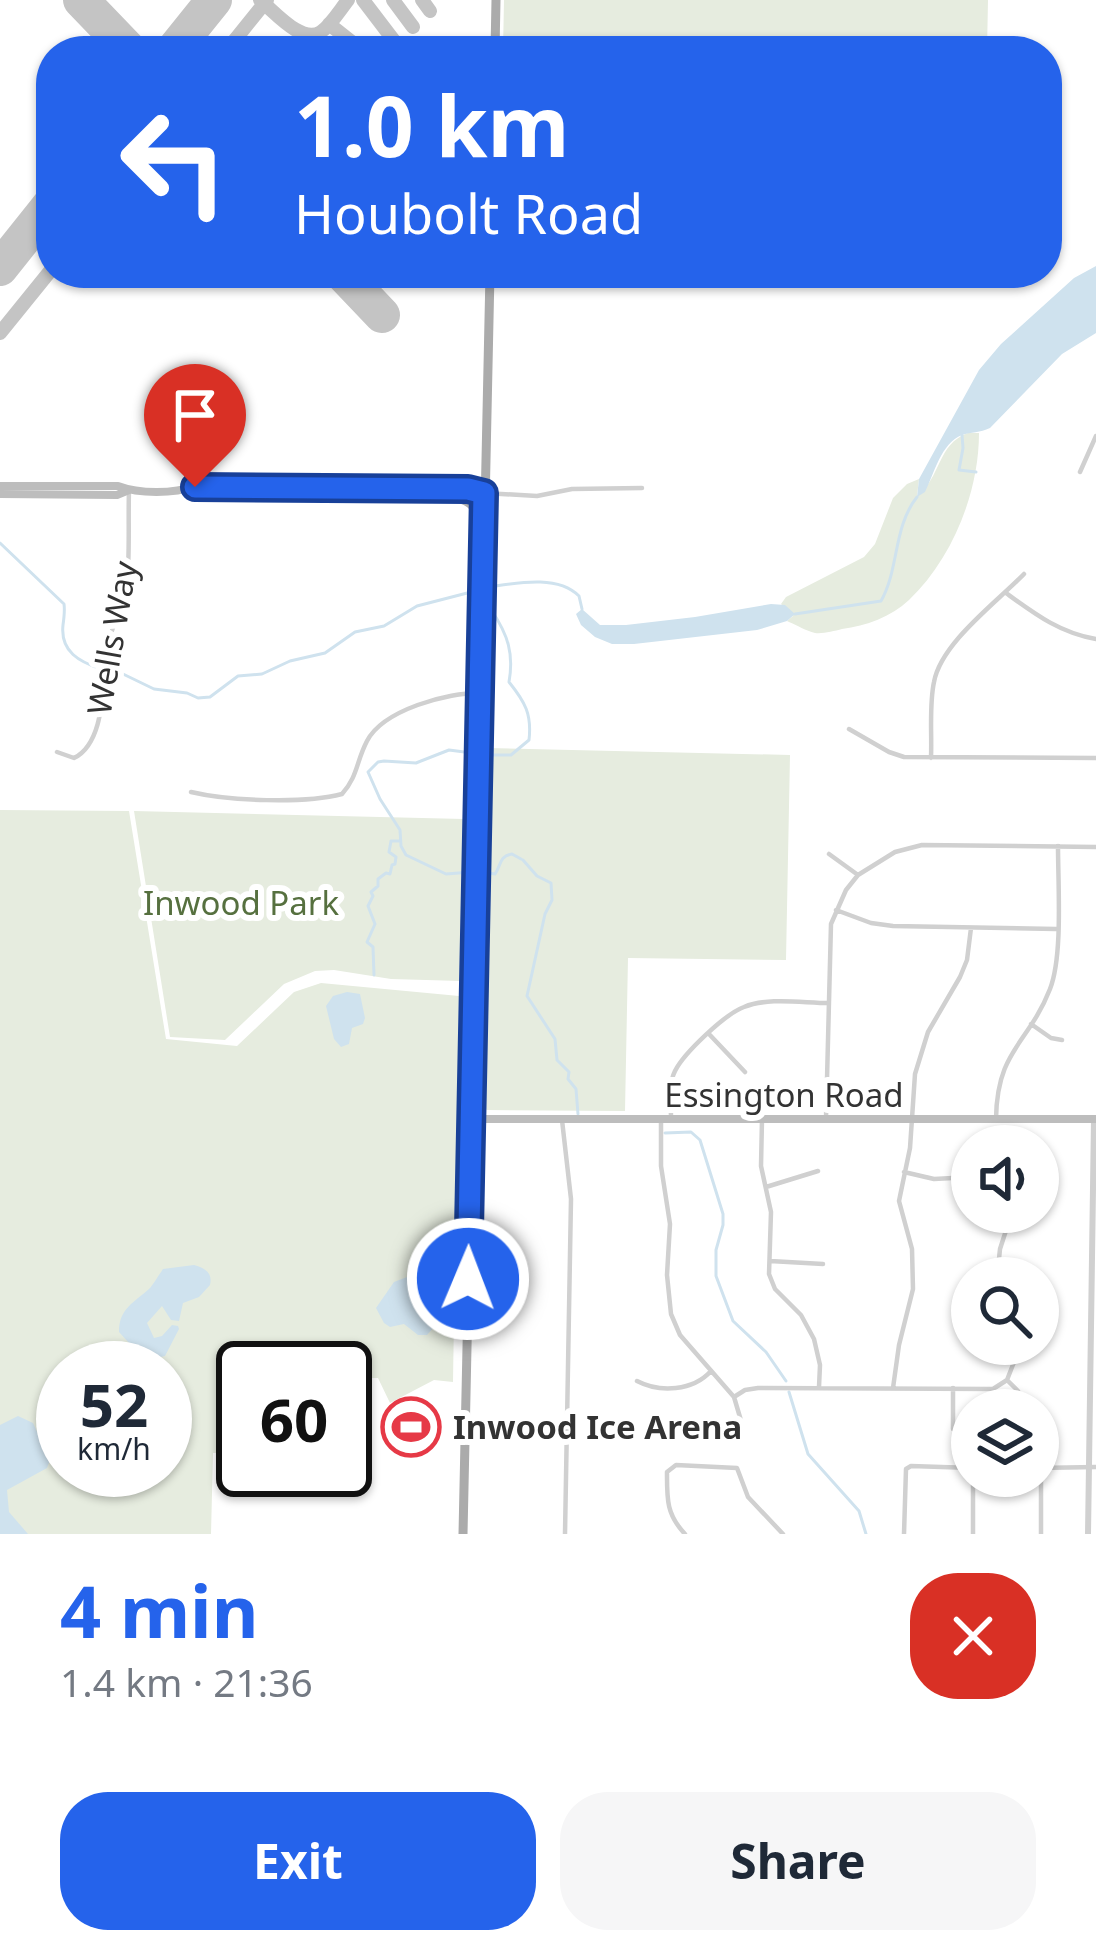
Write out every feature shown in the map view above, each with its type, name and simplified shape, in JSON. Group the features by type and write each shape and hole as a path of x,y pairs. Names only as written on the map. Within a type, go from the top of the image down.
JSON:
{"main road":[{"path":"495,36 496,0"},
{"path":"463,1534 490,288"},
{"path":"184,491 238,487 468,489 484,493"},
{"path":"0,490 117,495 129,490 196,495 484,493"},
{"path":"448,496 473,503 484,528"},
{"name":"Essington Road","path":"472,1119 1095,1119"}],"street":[{"path":"1080,472 1096,436"},
{"path":"484,493 537,496 572,489 642,488"},
{"name":"Wells Way","path":"57,752 74,758 82,754 96,729 110,638 126,586 129,490"},
{"path":"932,758 933,684 940,661 1024,574"},
{"path":"1006,592 1046,622 1096,639"},
{"path":"191,792 256,798 342,794 355,778 368,739 379,727 443,697 481,694"},
{"path":"849,729 904,757 1096,758"},
{"path":"826,1118 831,924 858,875 896,852 922,845 1096,847"},
{"path":"996,1119 997,1087 1007,1058 1041,1007 1056,971 1058,846"},
{"path":"829,854 858,875"},
{"path":"836,910 893,926 1057,929"},
{"path":"893,1388 913,1288 912,1249 899,1201 910,1148 915,1074 937,1014 967,960 971,928"},
{"path":"742,1424 734,1397 680,1335 671,1315 667,1296 670,1224 661,1166 670,1093 676,1070 728,1016 763,1003 829,1003"},
{"path":"1030,1024 1062,1040"},
{"path":"709,1034 745,1072"},
{"path":"762,1119 761,1166 771,1212 771,1282 801,1315 814,1339 819,1387"},
{"path":"1088,1534 1095,1119"},
{"path":"562,1120 571,1199 565,1534"},
{"path":"766,1186 818,1171"},
{"path":"904,1172 951,1178"},
{"path":"770,1261 823,1264"},
{"path":"734,1397 758,1388 993,1389 1006,1380 1013,1365"},
{"path":"637,1381 647,1387 693,1386 711,1372"},
{"path":"1006,1380 1017,1389"},
{"path":"685,1534 668,1511 667,1472 676,1465 737,1468 748,1497 783,1534"},
{"path":"1059,1468 1092,1467"},
{"path":"904,1534 906,1469 951,1470"},
{"path":"973,1497 973,1534"},
{"path":"1040,1497 1041,1534"}],"green space":[{"path":"504,0 988,0 987,36 503,36"},
{"path":"968,433 979,433 978,456 960,524 938,565 909,600 878,620 828,632 815,633 787,621 793,616 781,604 786,597 864,557 875,544 893,498 919,479 917,496 950,445"},
{"path":"487,748 790,755 786,960 628,958 625,1111 487,1110 480,1106"},
{"path":"0,810 129,811 166,1039 237,1046 294,992 321,983 459,996 453,1382 434,1380 390,1403 378,1378 372,1378 372,1341 216,1341 211,1534 0,1534"},
{"name":"Inwood Park","path":"134,811 464,819 461,981 315,971 284,984 225,1040 170,1037"}],"water":[{"path":"1096,266 1096,333 1062,354 990,428 955,439 943,452 925,492 917,497 919,479 979,370 1074,278"},
{"path":"785,605 795,614 757,630 634,644 612,644 595,637 576,614 582,609 600,625 626,625"},
{"path":"360,994 365,1018 352,1028 349,1044 341,1047 334,1039 326,1006 333,996"},
{"path":"194,1265 207,1272 210,1285 199,1297 183,1303 179,1321 171,1320 162,1306 147,1323 154,1338 178,1326 173,1341 127,1341 119,1332 125,1311 163,1269"},
{"path":"407,1277 414,1298 435,1307 435,1326 427,1335 418,1335 404,1324 390,1327 376,1308 394,1282"},
{"path":"18,1416 36,1430 36,1474 7,1490 9,1512 28,1534 0,1534 0,1425"}],"waterway":[{"path":"962,435 959,470 976,472"},
{"path":"795,614 881,601 904,522 917,497"},
{"path":"0,543 64,604 63,634 68,649 101,669"},
{"path":"496,586 561,585 579,596 582,609"},
{"path":"123,674 154,689 210,697 238,676 262,674 325,653 355,632 384,626 417,606 475,591"},
{"path":"491,755 511,755 529,740 530,731 526,709 509,682 508,645 492,611"},
{"path":"471,872 446,874 406,855 400,830 368,772 378,762 416,763 449,750 472,753"},
{"path":"374,975 373,947 367,942 375,924 368,906 378,879 390,874 395,864 396,857 389,852 391,841 399,841"},
{"path":"489,873 495,874 508,855 521,859"},
{"path":"523,860 551,883 552,900 527,996 555,1039 557,1060 576,1089 578,1114"},
{"path":"665,1133 691,1132 700,1140 723,1214 716,1276 733,1321 766,1352 786,1381"},
{"path":"789,1392 808,1454 859,1511 866,1534"}],"taxiway":[{"path":"260,0 297,30 313,35 348,0"},
{"path":"238,36 267,0"},
{"path":"363,0 390,36"},
{"path":"393,0 413,27"},
{"path":"422,0 430,11"},
{"path":"329,24 344,36"},
{"path":"0,333 36,288"}],"runway":[{"path":"81,0 116,36"},
{"path":"185,36 214,0"},
{"path":"0,268 36,223"},
{"path":"356,288 382,315"}],"place":[{"name":"Inwood Ice Arena","path":"411,1427"}],"route":[{"path":"195,487 468,489 484,493 468,1279"}]}
